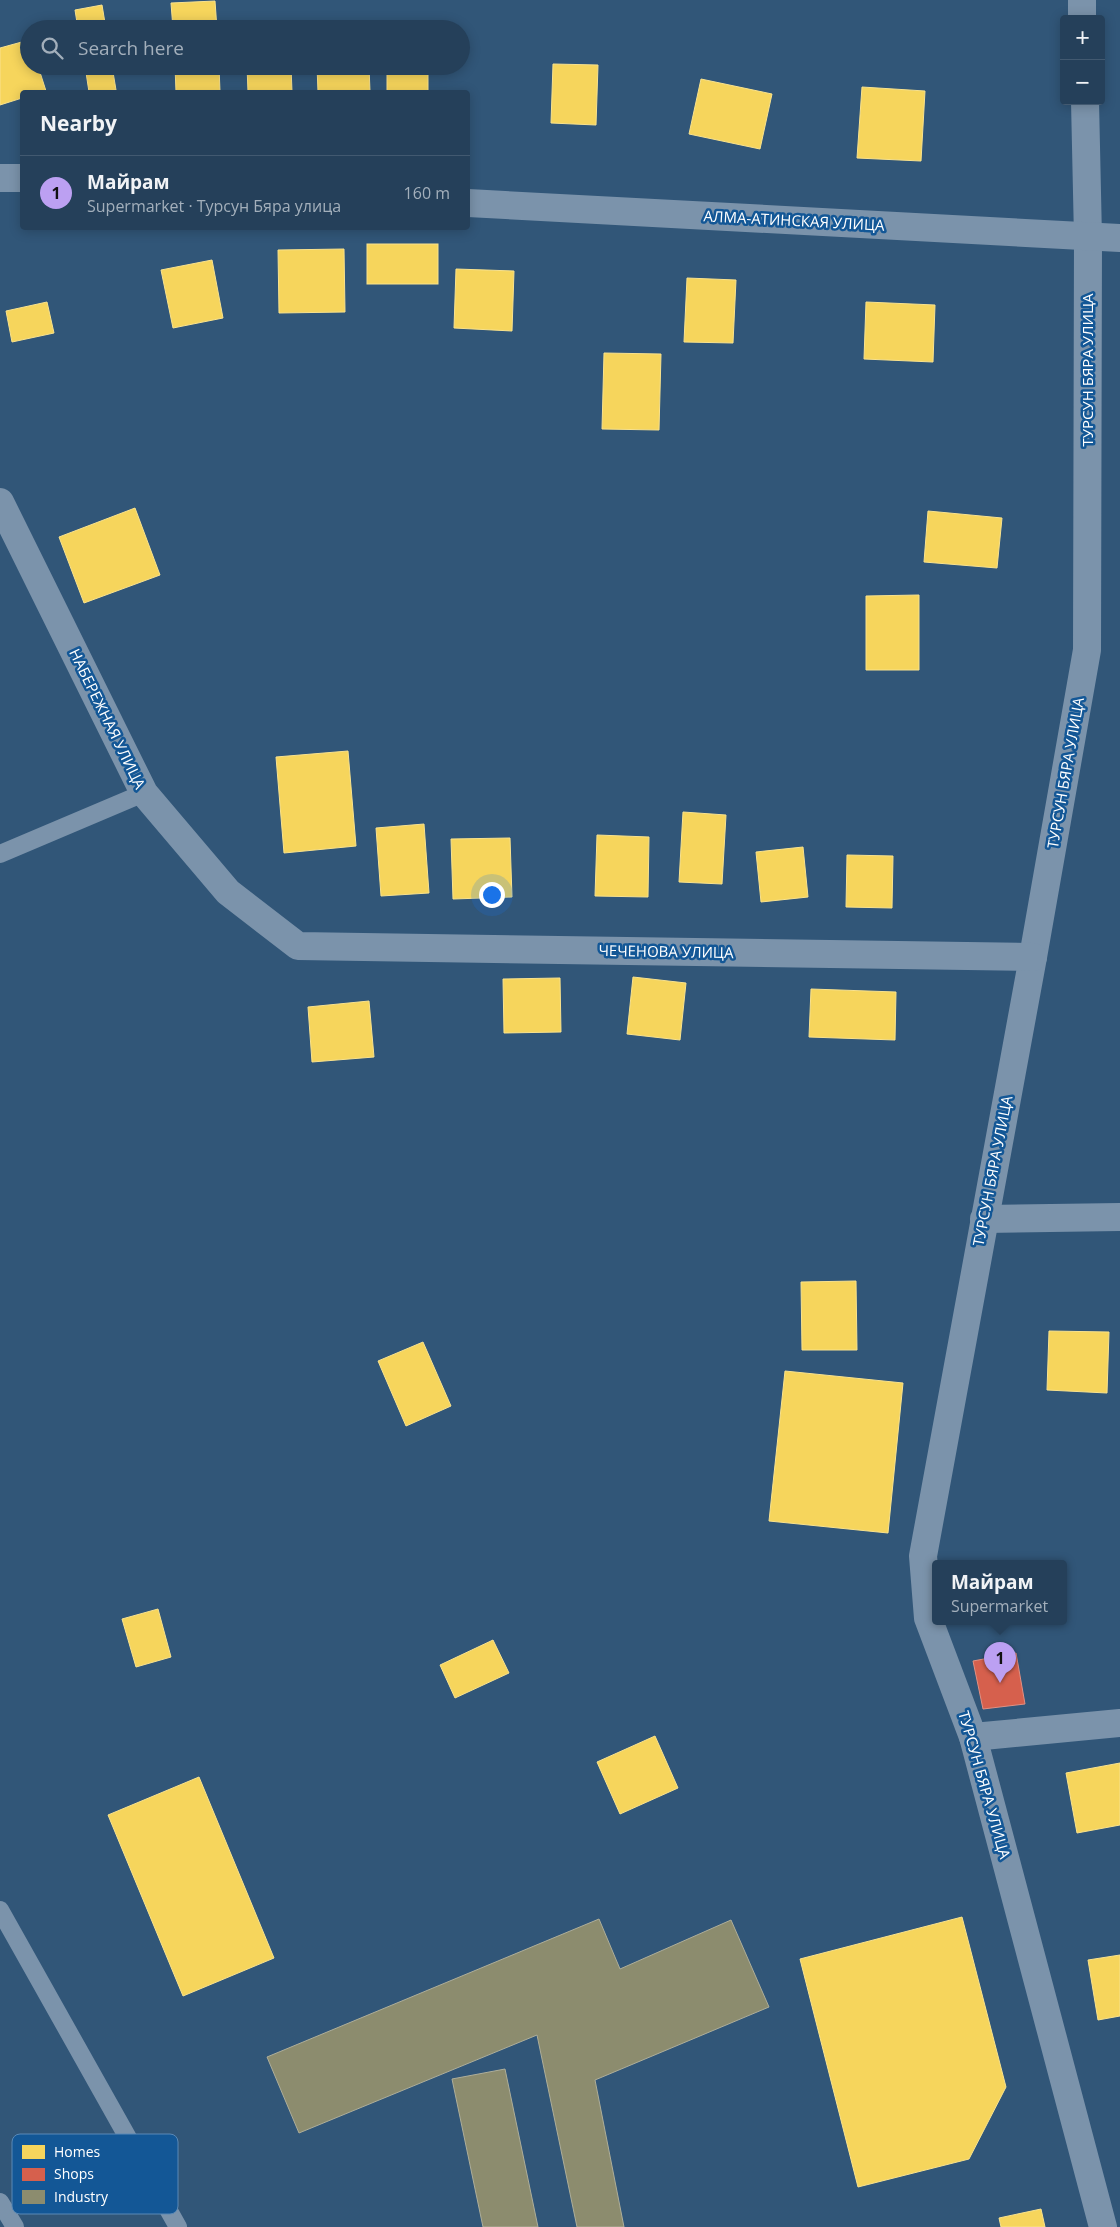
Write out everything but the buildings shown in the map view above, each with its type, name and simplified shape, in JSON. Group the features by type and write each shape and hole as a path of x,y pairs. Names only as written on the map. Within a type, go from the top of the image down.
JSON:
{"street":[{"path":"1082,0 1082,15"},
{"name":"ТУРСУН БЯРА УЛИЦА","path":"1085,105 1088,238 1087,650 1033,957 923,1556 928,1618 973,1737 1108,2221"},
{"path":"0,178 20,178"},
{"name":"АЛМА-АТИНСКАЯ УЛИЦА","path":"470,203 1088,238 1120,238"},
{"name":"НАБЕРЕЖНАЯ УЛИЦА","path":"0,502 144,792 228,892 298,946"},
{"name":"ЧЕЧЕНОВА УЛИЦА","path":"298,946 1033,957"},
{"path":"984,1219 1120,1217"},
{"path":"973,1737 1120,1723"}],"lane":[{"path":"0,854 144,792"},
{"path":"0,1910 126,2134"},
{"path":"0,2202 15,2227"},
{"path":"171,2214 178,2227"}],"place":[{"name":"Майрам","path":"1000,1683"}]}
